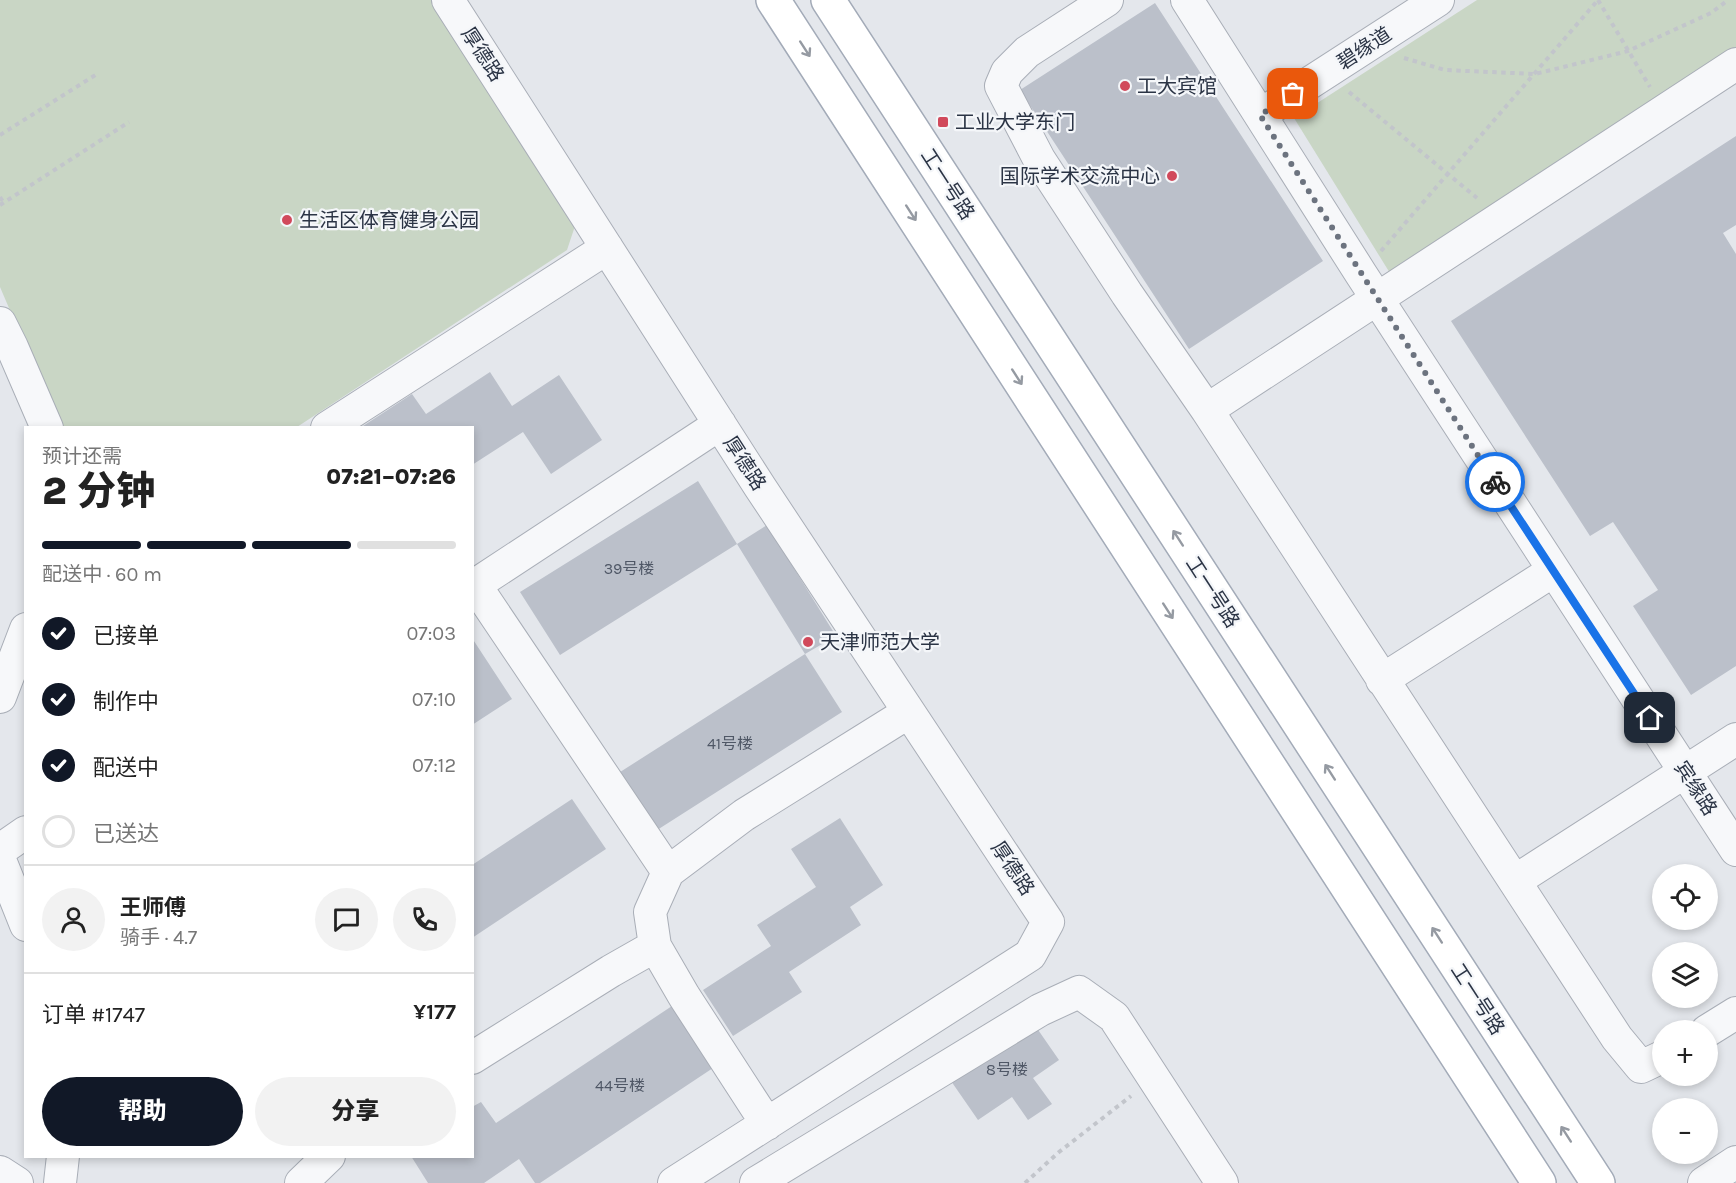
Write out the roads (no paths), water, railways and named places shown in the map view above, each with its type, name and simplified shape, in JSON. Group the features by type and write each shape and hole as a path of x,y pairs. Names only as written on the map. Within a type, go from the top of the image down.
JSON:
{"main road":[{"path":"773,0 1539,1183"},
{"name":"工一号路","path":"828,0 1598,1183"}],"street":[{"name":"厚德路","path":"448,0 720,424 1048,922 1030,955 767,1124"},
{"path":"1107,0 1027,52 1007,72 1001,86 1039,159 1127,294 1207,410 1617,1038 1637,1065 1641,1067 1652,1062"},
{"name":"宾缘路","path":"1187,0 1369,287 1736,850"},
{"name":"碧缘道","path":"1260,115 1438,0"},
{"path":"1207,410 1369,287 1501,218 1736,64"},
{"path":"330,426 607,248"},
{"path":"0,323 11,376 46,426"},
{"path":"668,872 474,585 720,424"},
{"path":"1382,680 1553,571"},
{"path":"0,698 24,634"},
{"path":"674,1183 767,1124 684,996 655,946 650,912 668,872 744,814 909,712"},
{"path":"1515,881 1736,739"},
{"path":"0,850 24,833"},
{"path":"0,860 24,920"},
{"path":"474,1057 611,970 655,946"},
{"path":"756,1183 1040,1010 1080,992 1114,1017 1222,1183"},
{"path":"1718,1024 1736,1013"},
{"path":"60,1183 63,1158"},
{"path":"300,1183 327,1158"},
{"path":"1704,1183 1736,1162"},
{"path":"0,1172 17,1183"}],"place":[{"name":"工大宾馆","path":"1125,86"},
{"name":"工业大学东门","path":"943,122"},
{"name":"国际学术交流中心","path":"1172,176"},
{"name":"生活区体育健身公园","path":"287,220"},
{"name":"天津师范大学","path":"808,642"}]}
